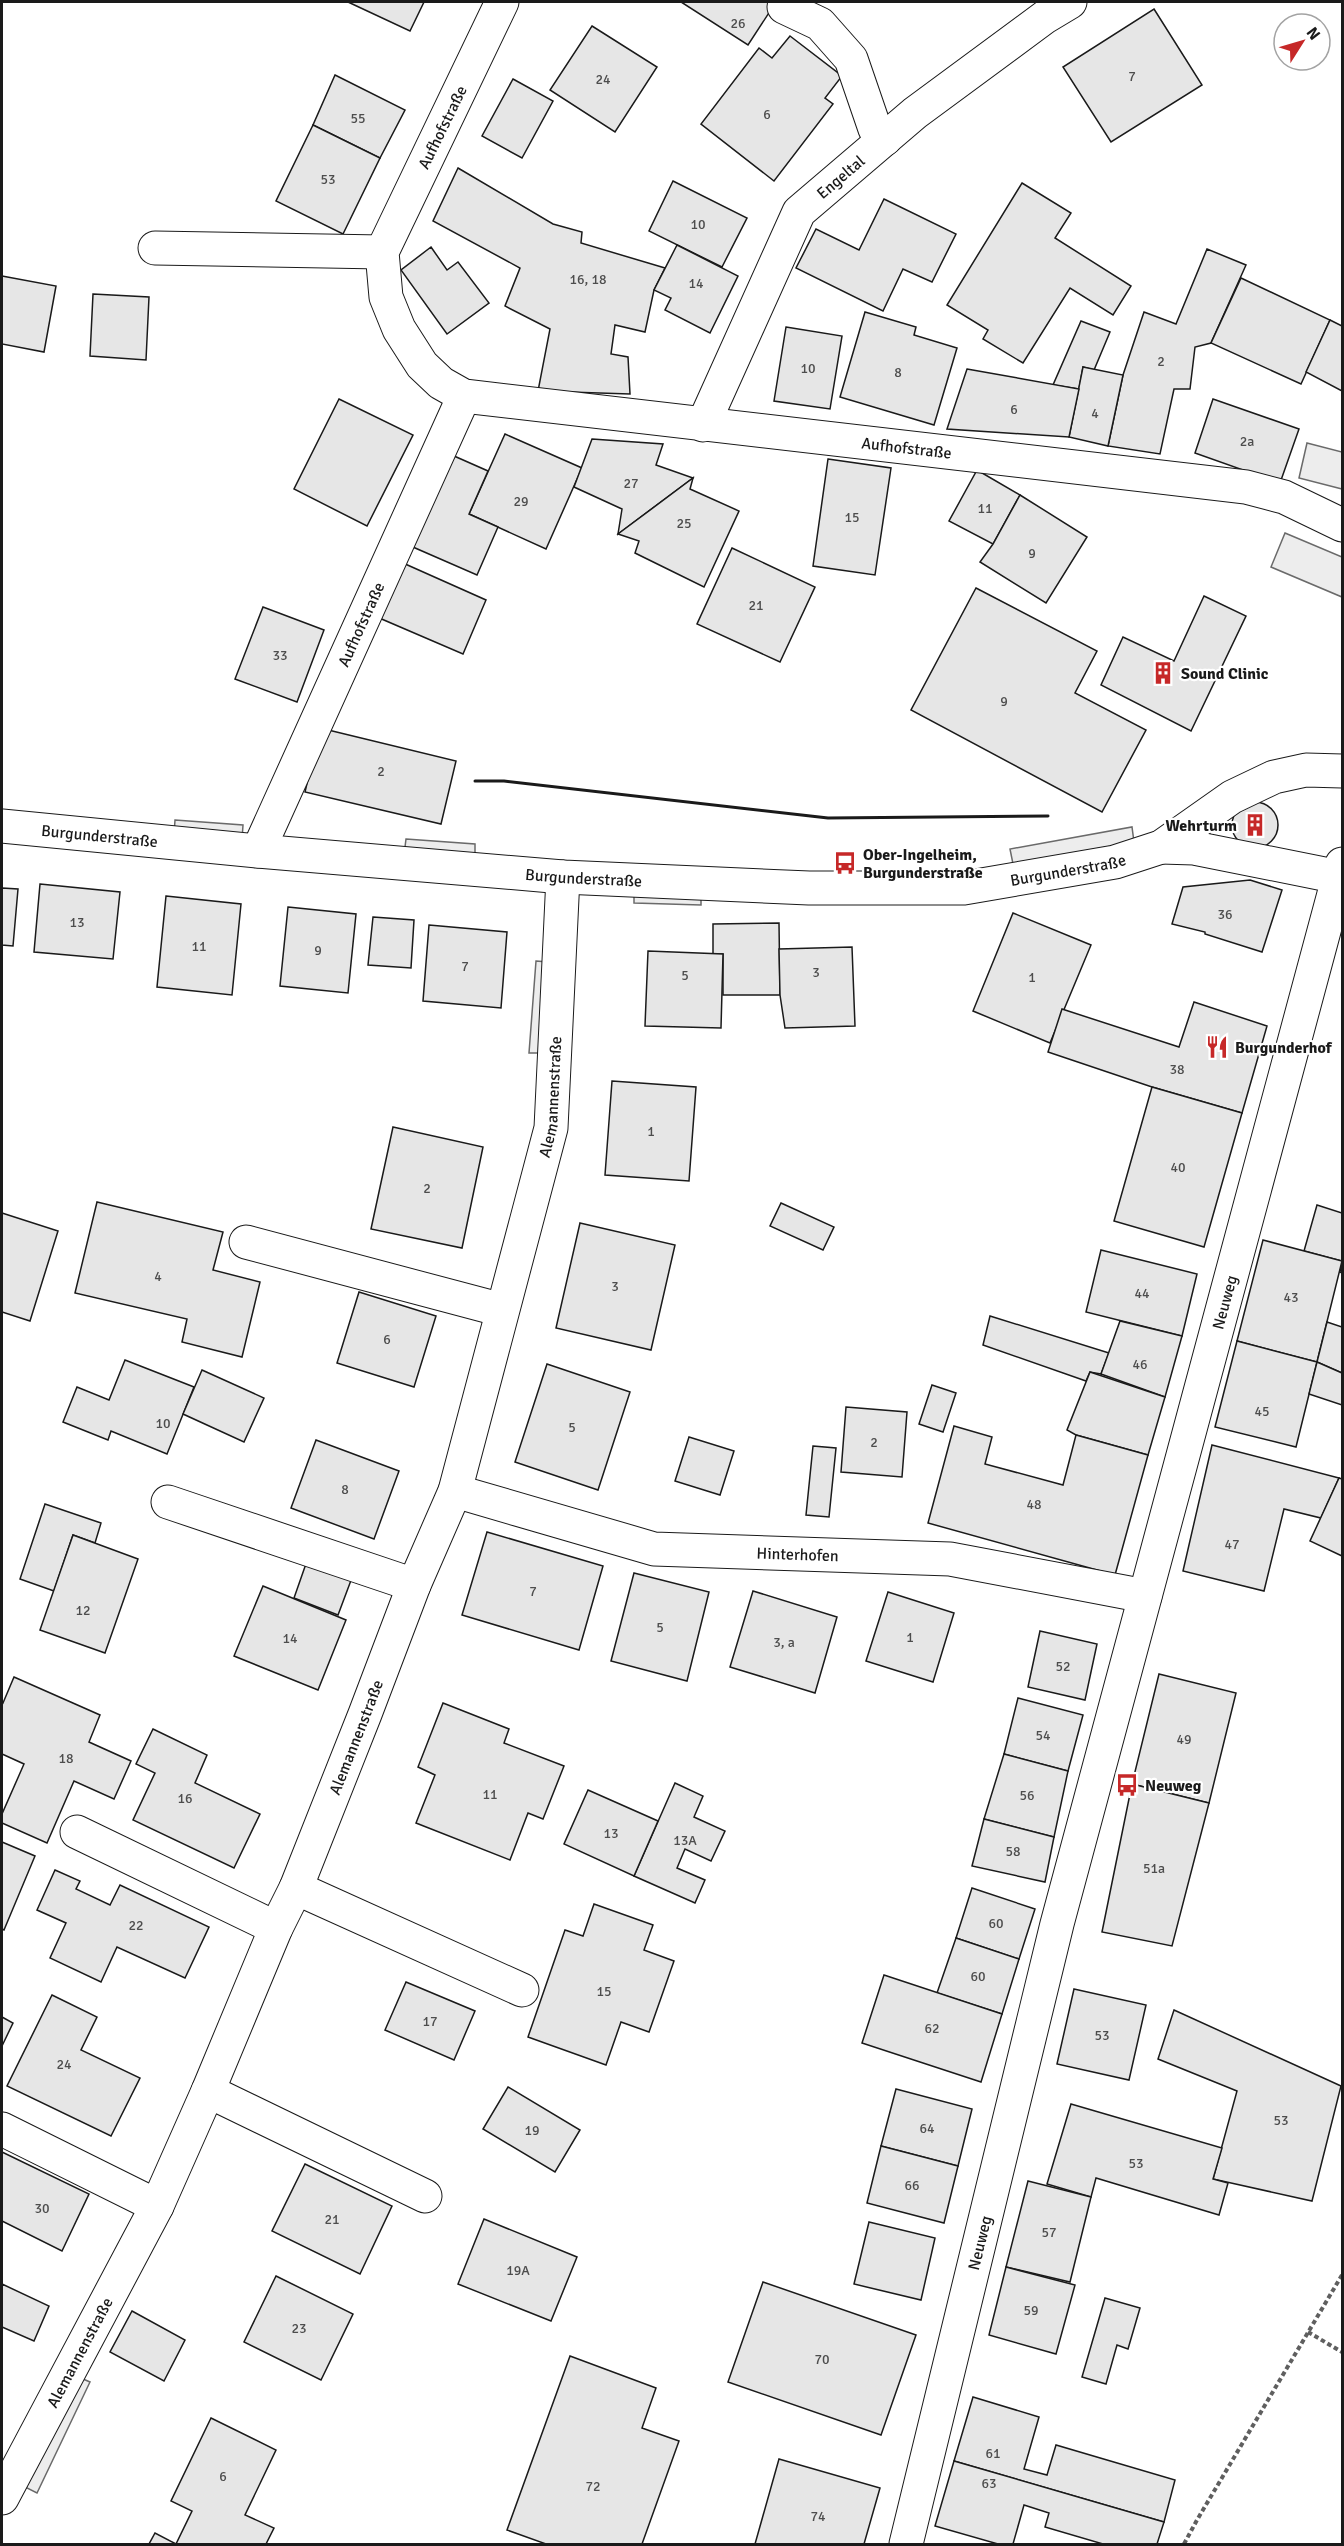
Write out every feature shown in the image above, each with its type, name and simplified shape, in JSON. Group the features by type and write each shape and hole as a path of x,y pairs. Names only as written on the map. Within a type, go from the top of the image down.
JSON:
{"street":[{"name":"Aufhofstraße","path":"502,2 382,252 386,297 399,329 422,365 441,383 464,396 1246,487 1284,497 1342,525"},
{"name":"Engeltal","path":"703,425 799,212 915,113 1045,17 1070,2"},
{"path":"784,7 820,24 851,59 875,129 885,139"},
{"path":"155,248 382,252"},
{"name":"Aufhofstraße","path":"258,851 464,396"},
{"name":"Burgunderstraße","path":"2,826 563,877 809,888 964,888 1115,862 1161,847 1232,797 1274,777 1306,770 1342,771"},
{"name":"Burgunderstraße","path":"1161,847 1194,848 1341,870"},
{"name":"Neuweg","path":"906,2544 1057,1924 1341,870"},
{"name":"Alemannenstraße","path":"2,2498 157,2206 276,1928 296,1888 414,1585 455,1491 551,1128 563,877"},
{"path":"246,1242 502,1311"},
{"name":"Hinterhofen","path":"455,1491 654,1549 950,1558 1145,1596"},
{"path":"168,1502 414,1585"},
{"path":"77,1832 276,1928"},
{"path":"296,1888 522,1990"},
{"path":"208,2091 425,2196"},
{"path":"2,2129 157,2206"}],"path":[{"path":"1184,2544 1342,2276"},
{"path":"1308,2332 1342,2352"}],"shaded area":[{"path":"1307,443 1342,452 1342,489 1299,478"},
{"path":"1285,533 1342,557 1342,597 1271,567"},
{"path":"175,820 243,825 242,840 174,835"},
{"path":"1132,827 1134,842 1013,864 1010,849"},
{"path":"406,839 475,844 475,860 404,855"},
{"path":"634,889 701,890 701,905 634,903"},
{"path":"536,961 548,962 542,1053 529,1053"},
{"path":"76,2376 90,2382 37,2493 23,2486"}],"building":[{"path":"348,2 424,2 410,31"},
{"path":"681,2 776,2 748,45"},
{"path":"1154,9 1202,85 1111,142 1063,67"},
{"path":"592,26 657,67 615,132 550,90"},
{"path":"790,36 842,76 825,98 833,104 774,181 701,124 759,48 772,58"},
{"path":"335,75 405,110 380,158 313,125"},
{"path":"513,79 553,101 522,158 482,136"},
{"path":"313,125 380,158 343,234 276,201"},
{"path":"458,168 553,224 582,232 581,243 665,268 654,290 645,332 615,325 611,354 628,357 630,394 538,391 550,329 505,306 520,268 433,221"},
{"path":"673,181 747,218 722,267 649,231"},
{"path":"1022,183 1071,213 1055,238 1131,286 1113,315 1070,288 1023,363 983,339 988,330 947,305"},
{"path":"884,199 956,234 932,282 903,269 883,311 796,268 816,229 859,250"},
{"path":"677,245 738,276 710,333 665,310 671,298 654,290"},
{"path":"431,247 447,270 458,262 489,303 447,334 401,270"},
{"path":"1207,249 1246,265 1211,343 1195,347 1190,389 1174,389 1160,454 1108,446 1123,375 1144,312 1176,324"},
{"path":"2,276 56,286 44,352 2,344"},
{"path":"1241,278 1330,320 1301,384 1211,343"},
{"path":"93,294 149,297 146,360 90,356"},
{"path":"865,312 916,327 914,335 957,348 934,425 840,397"},
{"path":"1330,320 1342,326 1342,391 1306,372"},
{"path":"1081,321 1110,332 1094,370 1083,367 1079,389 1053,385"},
{"path":"786,327 842,336 830,409 774,401"},
{"path":"1083,367 1123,375 1108,446 1069,437"},
{"path":"967,369 1079,389 1069,437 947,429"},
{"path":"339,399 413,435 367,526 294,489"},
{"path":"1213,399 1299,429 1280,483 1195,453"},
{"path":"505,434 582,468 546,549 469,514"},
{"path":"592,439 663,444 656,465 693,478 618,534 622,509 574,487"},
{"path":"445,452 488,471 469,514 498,527 477,575 406,544"},
{"path":"828,459 891,468 875,575 813,566"},
{"path":"977,470 1020,495 993,544 949,521"},
{"path":"693,478 690,489 739,511 704,587 635,553 639,541 618,534"},
{"path":"1020,495 1087,537 1046,603 980,562 993,544"},
{"path":"732,548 815,587 780,662 697,624"},
{"path":"394,559 486,600 463,654 370,614"},
{"path":"976,588 1097,651 1075,693 1146,730 1102,812 911,710"},
{"name":"Sound Clinic","path":"1204,596 1246,616 1191,731 1101,685 1123,637 1174,661"},
{"path":"263,607 324,630 297,702 235,679"},
{"path":"320,728 456,761 441,824 305,792"},
{"name":"Wehrturm","path":"1255,802 1271,809 1278,825 1271,841 1255,848 1239,841 1232,825 1239,809"},
{"path":"1250,880 1282,890 1262,952 1205,934 1205,932 1172,924 1183,887"},
{"path":"40,884 120,892 113,959 34,952"},
{"path":"2,888 18,889 13,946 2,945"},
{"path":"166,896 241,904 232,995 157,987"},
{"path":"288,907 356,914 348,993 280,986"},
{"path":"1013,913 1091,945 1050,1043 973,1011"},
{"path":"373,917 414,920 411,968 368,965"},
{"path":"779,923 780,995 723,995 723,954 713,954 713,924"},
{"path":"429,925 507,932 501,1008 423,1001"},
{"path":"852,947 855,1026 785,1028 780,995 779,949"},
{"path":"648,951 723,954 721,1028 645,1026"},
{"path":"1194,1002 1267,1026 1242,1113 1152,1087 1048,1052 1062,1009 1179,1047"},
{"path":"612,1081 696,1087 689,1181 605,1175"},
{"path":"1152,1087 1242,1113 1204,1247 1114,1221"},
{"path":"393,1127 483,1147 462,1248 371,1229"},
{"path":"97,1202 223,1232 213,1270 260,1282 242,1357 182,1342 187,1319 75,1293"},
{"path":"781,1203 834,1227 823,1250 770,1226"},
{"path":"1317,1205 1342,1213 1342,1261 1304,1251"},
{"path":"2,1213 58,1231 30,1321 2,1312"},
{"path":"580,1223 675,1245 651,1350 556,1328"},
{"path":"1263,1240 1342,1261 1317,1362 1237,1341"},
{"path":"1101,1250 1197,1274 1182,1336 1086,1312"},
{"path":"359,1292 436,1316 414,1387 337,1363"},
{"path":"990,1316 1109,1353 1101,1374 1090,1372 1086,1381 983,1345"},
{"path":"1120,1321 1182,1336 1165,1397 1101,1374"},
{"path":"1327,1322 1342,1327 1342,1373 1317,1362"},
{"path":"1237,1341 1317,1362 1296,1447 1215,1427"},
{"path":"125,1360 194,1387 167,1454 111,1431 108,1440 63,1422 77,1387 109,1400"},
{"path":"1317,1362 1342,1373 1342,1405 1309,1394"},
{"path":"547,1364 630,1392 598,1490 515,1462"},
{"path":"202,1370 264,1398 244,1442 183,1414"},
{"path":"1090,1372 1165,1397 1148,1455 1076,1435 1067,1430"},
{"path":"932,1385 956,1393 943,1432 919,1424"},
{"path":"846,1407 907,1412 902,1477 841,1472"},
{"path":"954,1426 992,1437 985,1464 1063,1485 1076,1435 1148,1455 1115,1575 928,1523"},
{"path":"689,1437 734,1451 720,1495 675,1481"},
{"path":"316,1440 399,1471 374,1539 291,1508"},
{"path":"1212,1445 1339,1478 1321,1518 1284,1509 1264,1591 1183,1571"},
{"path":"813,1446 836,1448 829,1517 806,1515"},
{"path":"1339,1478 1342,1479 1342,1556 1310,1541"},
{"path":"45,1504 101,1523 95,1543 73,1535 54,1591 20,1579"},
{"path":"487,1532 603,1566 579,1650 462,1615"},
{"path":"73,1535 138,1559 105,1653 40,1630"},
{"path":"308,1558 353,1575 338,1615 294,1598"},
{"path":"634,1573 709,1592 687,1681 611,1661"},
{"path":"263,1586 346,1620 318,1690 234,1656"},
{"path":"753,1591 837,1617 815,1693 730,1667"},
{"path":"888,1592 954,1613 933,1682 866,1661"},
{"path":"1040,1631 1097,1644 1085,1700 1028,1687"},
{"path":"1159,1674 1236,1693 1209,1803 1132,1784"},
{"path":"14,1677 100,1715 89,1742 131,1761 114,1799 74,1781 47,1843 2,1823 2,1814 24,1764 2,1754 2,1702"},
{"path":"1018,1698 1083,1715 1068,1771 1004,1754"},
{"path":"443,1703 509,1729 504,1743 564,1766 543,1819 528,1813 510,1860 416,1823 435,1775 418,1767"},
{"path":"153,1729 207,1755 195,1783 260,1814 234,1868 133,1820 155,1773 136,1764"},
{"path":"1004,1754 1068,1771 1054,1837 984,1819"},
{"path":"675,1783 703,1796 694,1817 725,1831 711,1861 685,1849 677,1868 705,1880 695,1903 634,1876"},
{"path":"1132,1784 1209,1803 1172,1946 1102,1932"},
{"path":"588,1790 658,1821 634,1876 564,1844"},
{"path":"984,1819 1054,1837 1045,1882 972,1866"},
{"path":"2,1842 35,1856 4,1930 2,1929"},
{"path":"55,1870 80,1881 76,1889 110,1905 120,1885 209,1927 185,1978 117,1947 101,1982 50,1958 66,1923 37,1910"},
{"path":"972,1888 1035,1909 1019,1959 956,1938"},
{"path":"594,1904 653,1925 644,1950 674,1961 649,2032 621,2022 606,2065 528,2037 565,1930 583,1936"},
{"path":"956,1938 1019,1959 1002,2014 937,1993"},
{"path":"884,1975 1002,2014 981,2082 862,2043"},
{"path":"406,1982 475,2011 454,2060 385,2030"},
{"path":"1074,1989 1146,2005 1129,2080 1057,2064"},
{"path":"52,1995 97,2017 81,2050 140,2078 111,2136 7,2086"},
{"path":"1174,2010 1341,2086 1312,2201 1213,2179 1237,2091 1158,2059"},
{"path":"2,2017 13,2023 2,2046"},
{"path":"508,2087 580,2130 555,2172 483,2129"},
{"path":"896,2089 972,2109 958,2166 881,2146"},
{"path":"1071,2104 1222,2148 1213,2179 1228,2183 1219,2215 1096,2178 1091,2197 1047,2184"},
{"path":"881,2146 958,2166 944,2223 867,2203"},
{"path":"2,2152 89,2194 62,2251 2,2221"},
{"path":"305,2164 392,2206 360,2274 272,2231"},
{"path":"1028,2181 1091,2197 1070,2282 1006,2267"},
{"path":"484,2219 577,2257 551,2321 458,2284"},
{"path":"869,2222 935,2238 921,2300 854,2284"},
{"path":"1006,2267 1075,2285 1056,2354 989,2335"},
{"path":"276,2276 353,2314 321,2380 244,2342"},
{"path":"763,2282 916,2335 881,2435 728,2382"},
{"path":"2,2284 49,2306 34,2341 2,2327"},
{"path":"1105,2298 1140,2308 1128,2349 1117,2345 1106,2384 1082,2377"},
{"path":"132,2311 185,2340 164,2381 110,2352"},
{"path":"570,2356 656,2388 642,2428 679,2441 642,2544 546,2544 507,2530"},
{"path":"973,2397 1039,2417 1024,2469 1047,2475 1056,2445 1175,2480 1164,2522 954,2461"},
{"path":"211,2418 276,2450 245,2515 274,2528 266,2544 176,2544 192,2511 171,2501"},
{"path":"779,2459 880,2488 864,2544 755,2544"},
{"path":"954,2461 1164,2522 1157,2544 1103,2544 1045,2527 1049,2513 1024,2505 1013,2544 998,2544 935,2526"},
{"path":"155,2533 176,2544 149,2544"}],"wall":[{"path":"475,781 504,781 828,818 1048,816"}],"place":[{"name":"Sound Clinic","path":"1163,673"},
{"name":"Wehrturm","path":"1255,825"},
{"name":"Ober-Ingelheim, Burgunderstraße","path":"845,863"},
{"name":"Burgunderhof","path":"1217,1047"},
{"name":"Neuweg","path":"1127,1785"}]}
